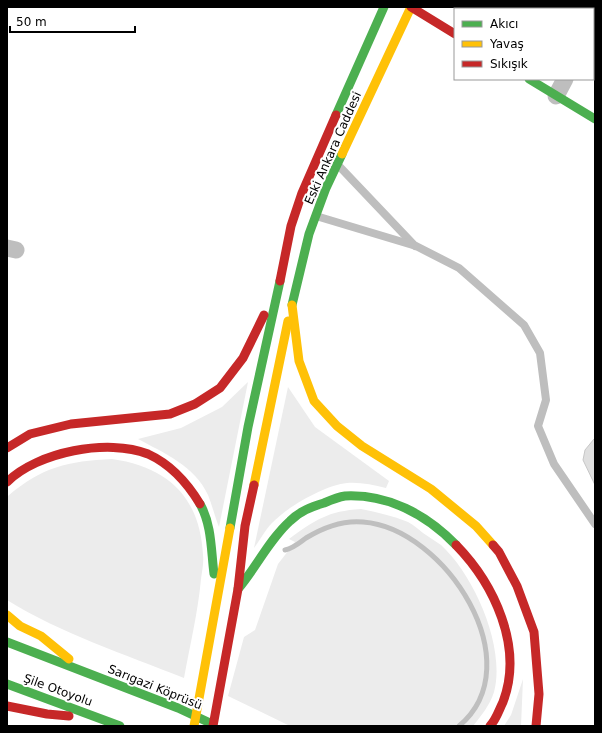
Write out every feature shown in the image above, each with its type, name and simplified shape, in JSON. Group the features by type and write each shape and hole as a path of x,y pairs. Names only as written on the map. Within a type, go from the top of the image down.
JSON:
{"main road":[{"name":"Eski Ankara Caddesi","path":"280,281 291,226 302,193 384,7"},
{"name":"Eski Ankara Caddesi","path":"213,726 238,589 245,526 292,305 316,216 326,188 411,7"},
{"path":"411,7 454,33"},
{"path":"531,80 595,119"},
{"path":"7,448 30,434 71,424 170,414 195,404 220,388 243,358 280,281"},
{"path":"194,726 216,597 248,427 280,281"},
{"path":"292,305 299,361 314,401 337,426 362,446 432,489 476,526 499,552 518,586 534,632 538,694 536,726"},
{"path":"7,482 12,476 46,458 87,448 117,448 146,453 165,465 182,479 202,508 209,532 216,597"},
{"path":"238,589 255,569 270,542 288,520 309,507 340,496 369,495 402,505 426,517 450,537 471,560 488,588 504,625 510,659 507,693 494,722 490,726"},
{"path":"7,615 20,626 41,636 82,670"},
{"path":"7,642 82,670"},
{"name":"Sarıgazi Köprüsü","path":"82,670 178,708 218,726"},
{"name":"Şile Otoyolu","path":"7,684 102,718"},
{"path":"7,706 47,714 102,718 120,726"}],"street":[{"path":"556,96 564,80"}],"lane":[{"path":"337,164 416,246"},
{"path":"316,216 416,246 459,268 524,325 540,353 546,400 538,426 554,464 595,524"}],"shaded area":[{"path":"248,382 219,527 208,495 195,476 178,461 138,439 181,428 222,407"},
{"path":"288,387 315,427 389,481 386,488 362,483 347,483 318,492 287,510 272,523 254,548"},
{"path":"112,459 132,463 149,469 165,478 177,488 188,501 201,535 203,564 200,591 184,678 71,633 7,600 8,496 32,478 56,467 96,460"},
{"path":"361,509 385,514 408,522 441,545 465,574 475,593 491,634 497,674 492,697 485,710 473,726 290,726 228,696 244,637 255,630 278,564 295,542 289,539 315,522 331,514"},
{"path":"523,679 521,726 504,726 511,715"}],"building":[{"path":"497,7 527,7 526,8"},
{"path":"594,439 595,485 583,460 585,450"}],"waterway":[{"path":"285,550 294,547 306,538 333,525 348,522 363,522 394,530 423,548 449,573 470,603 483,636 487,669 479,700 459,726"}],"traffic: fast":[{"path":"336,115 384,7"},
{"path":"531,80 595,119"},
{"path":"292,305 309,234 326,188 342,154"},
{"path":"230,528 248,427 280,281"},
{"path":"238,589 269,545 282,529 294,518 310,508 342,496 376,498 405,508 432,524 456,545"},
{"path":"200,504 209,529 214,574"},
{"path":"7,642 178,708 208,722"},
{"path":"7,684 120,726"}],"traffic: slow":[{"path":"342,154 411,7"},
{"path":"292,305 299,361 314,401 337,426 362,446 431,489 476,526 493,545"},
{"path":"254,485 288,321"},
{"path":"194,726 230,528"},
{"path":"7,615 20,626 41,636 69,659"}],"traffic: jam":[{"path":"411,7 454,33"},
{"path":"280,281 291,226 302,193 336,115"},
{"path":"7,448 30,434 71,424 170,414 195,404 220,388 243,358 264,315"},
{"path":"7,482 20,472 36,463 54,456 94,448 113,447 132,449 148,454 164,463 178,475 200,504"},
{"path":"213,726 238,589 245,526 254,485"},
{"path":"456,545 470,561 493,597 502,618 507,638 510,660 509,681 503,702 496,718 490,726"},
{"path":"493,545 499,552 517,586 534,632 539,694 536,726"},
{"path":"7,706 47,714 69,716"}]}
